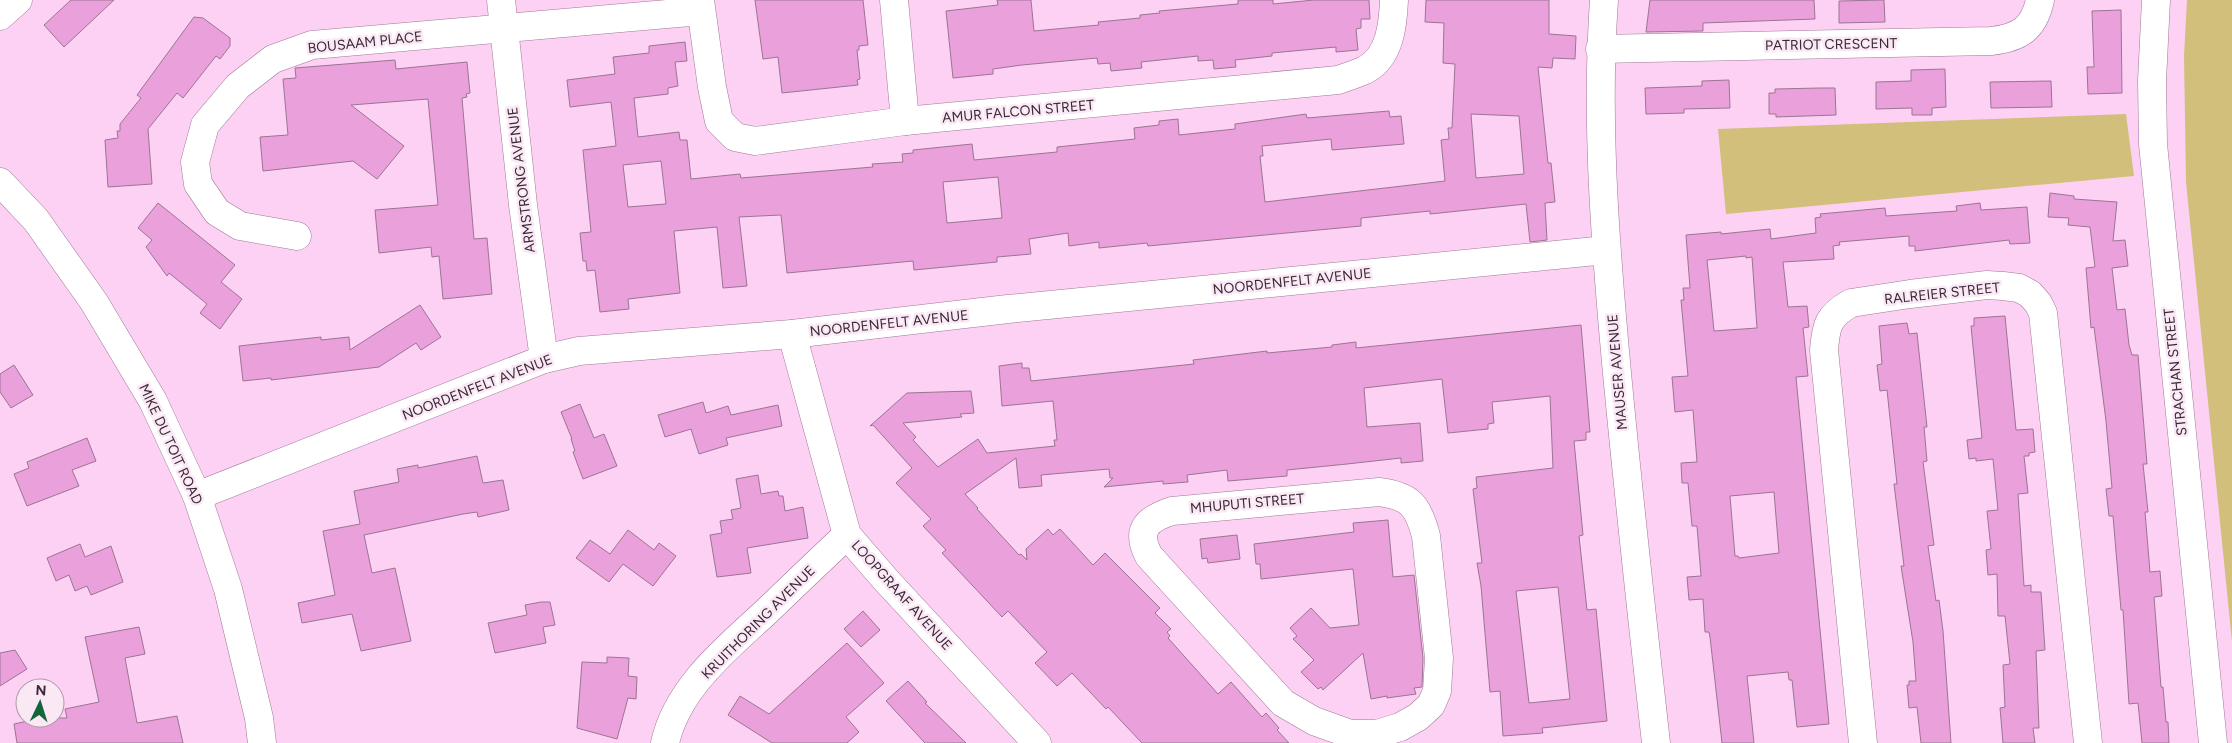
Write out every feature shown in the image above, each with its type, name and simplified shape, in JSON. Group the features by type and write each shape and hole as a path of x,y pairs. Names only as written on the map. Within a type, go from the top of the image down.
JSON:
{"street":[{"path":"0,16 18,0"},
{"name":"ARMSTRONG AVENUE","path":"501,0 523,205 544,359"},
{"path":"894,0 904,121"},
{"name":"AMUR FALCON STREET","path":"701,6 719,121 735,137 755,141 904,121 1338,80 1366,69 1384,51 1393,23 1394,0"},
{"name":"MAUSER AVENUE","path":"1604,0 1600,49 1600,146 1606,250 1621,418 1656,743"},
{"name":"PATRIOT CRESCENT","path":"1600,49 2003,40 2030,26 2037,14 2040,0"},
{"name":"STRACHAN STREET","path":"2156,0 2152,82 2153,144 2213,743"},
{"name":"BOUSAAM PLACE","path":"297,236 240,226 217,212 198,184 195,162 205,125 238,86 273,59 312,45 504,29 701,6"},
{"name":"MIKE DU TOIT ROAD","path":"0,182 36,220 94,302 153,401 197,496 228,589 259,718 262,743"},
{"name":"NOORDENFELT AVENUE","path":"197,496 544,359 579,351 792,334 1017,308 1606,250"},
{"name":"RALREIER STREET","path":"1863,743 1824,350 1829,320 1839,310 1851,303 1988,286 2019,288 2030,294 2038,303 2045,325 2088,743"},
{"name":"LOOPGRAAF AVENUE","path":"792,334 847,535 1036,743"},
{"name":"MHUPUTI STREET","path":"1379,492 1396,494 1407,499 1416,508 1426,536 1439,658 1437,691 1431,705 1418,717 1377,739 1350,734 1314,721 1283,703 1150,556 1143,544 1147,523 1156,516 1172,511 1203,506 1379,492"},
{"name":"KRUITHORING AVENUE","path":"664,743 668,727 685,698 711,664 847,535"}],"shaded area":[{"path":"2187,0 2232,0 2232,642 2186,182 2184,56"},
{"path":"2126,114 2134,176 1726,214 1718,129"}],"building":[{"path":"71,0 114,0 64,47 44,25"},
{"path":"755,0 863,0 868,45 859,46 859,50 857,50 860,79 857,80 858,85 782,93 778,57 763,59"},
{"path":"997,0 1031,0 1034,31 1099,25 1098,22 1140,18 1140,15 1160,13 1159,11 1238,4 1238,0 1273,0 1273,4 1314,0 1369,0 1370,19 1361,19 1361,28 1356,29 1358,50 1336,52 1336,47 1272,53 1272,56 1235,60 1236,67 1214,69 1213,60 1198,61 1198,56 1141,62 1142,68 1111,71 1110,63 1098,64 1097,58 993,69 993,74 953,78 946,11 998,5"},
{"path":"1426,0 1549,0 1549,34 1576,36 1575,59 1553,58 1552,68 1538,67 1548,163 1551,163 1555,202 1545,203 1547,240 1530,242 1526,204 1430,214 1430,211 1361,218 1361,226 1148,246 1147,243 1099,248 1099,242 1069,246 1068,233 1029,239 1031,254 997,257 997,262 914,270 913,261 787,273 781,215 739,217 747,286 723,288 717,227 674,231 680,293 628,299 629,309 600,312 595,270 587,271 586,261 583,261 580,233 591,232 583,150 616,146 611,102 570,107 567,80 615,74 613,57 649,53 649,46 685,42 687,61 675,62 678,86 668,88 668,94 634,98 638,137 679,132 680,140 687,140 691,179 740,174 741,178 873,167 872,164 903,162 902,154 913,153 913,150 972,144 974,160 1057,152 1057,147 1135,139 1134,128 1159,125 1159,121 1178,119 1179,135 1235,129 1235,124 1306,114 1307,118 1389,111 1390,117 1401,116 1404,144 1332,150 1331,139 1262,146 1263,156 1260,156 1265,202 1445,181 1441,140 1449,139 1448,128 1452,128 1455,64 1443,63 1444,23 1425,22","holes":["1471,114 1519,116 1524,174 1476,178","661,161 666,204 628,207 623,165","998,177 1002,218 947,223 943,182"]},
{"path":"1650,0 1814,0 1815,19 1703,23 1703,31 1646,32"},
{"path":"1884,0 1885,22 1839,23 1839,1"},
{"path":"2121,10 2122,93 2088,94 2087,67 2094,67 2092,11"},
{"path":"194,17 203,18 230,38 230,46 220,59 216,56 183,98 177,93 148,129 152,184 108,187 105,140 118,138 117,131 120,131 120,124 141,98 137,95"},
{"path":"395,60 396,69 467,62 470,93 466,94 467,97 462,98 474,239 487,238 492,294 443,299 439,256 432,257 431,247 379,253 375,210 438,205 428,99 351,105 404,146 377,179 353,161 263,171 260,137 288,135 283,79 296,78 295,68"},
{"path":"1945,69 1946,107 1932,108 1932,115 1912,115 1912,108 1876,109 1876,82 1911,81 1911,70"},
{"path":"1729,80 1730,108 1684,109 1684,113 1646,114 1645,88 1702,86 1702,81"},
{"path":"2051,81 2052,107 1991,108 1990,82"},
{"path":"1835,88 1836,115 1776,117 1776,114 1769,114 1769,93 1775,93 1775,89"},
{"path":"2050,193 2074,196 2074,199 2117,202 2113,241 2125,240 2128,266 2112,268 2117,310 2125,309 2129,345 2132,355 2138,355 2147,464 2143,464 2148,512 2145,512 2150,572 2160,571 2162,596 2154,597 2161,687 2163,687 2166,722 2168,722 2169,743 2142,743 2138,703 2129,704 2123,610 2121,610 2113,516 2109,516 2106,489 2112,488 2106,421 2094,327 2091,328 2086,268 2095,267 2090,227 2068,225 2069,218 2048,217"},
{"path":"158,203 235,265 221,282 242,299 220,329 200,313 207,304 169,273 167,276 146,247 152,240 138,228"},
{"path":"1980,203 1981,210 2027,207 2030,243 2010,244 2009,240 1915,251 1915,246 1909,246 1909,236 1839,242 1840,245 1833,246 1834,259 1783,262 1788,307 1807,306 1809,327 1803,328 1808,376 1796,377 1829,724 1797,727 1792,680 1789,680 1788,672 1747,676 1754,743 1722,743 1710,637 1709,632 1705,632 1703,599 1689,600 1687,577 1701,576 1697,526 1692,526 1688,483 1682,483 1681,463 1697,462 1693,410 1675,412 1672,377 1688,376 1681,300 1684,300 1683,288 1690,288 1686,235 1770,229 1771,239 1816,233 1815,218 1821,217 1820,214 1885,208 1886,216 1957,211 1956,206","holes":["1746,256 1746,258 1752,257 1757,328 1714,331 1707,260","1774,492 1779,553 1739,558 1735,556 1730,496"]},
{"path":"420,305 441,337 421,350 416,343 379,367 271,380 271,378 243,381 239,346 321,337 321,340 349,337 350,350"},
{"path":"2005,316 2016,430 2033,429 2035,452 2029,453 2029,456 2024,456 2028,493 2018,494 2024,586 2031,585 2031,592 2041,592 2045,650 2036,651 2039,728 2033,728 2035,743 2003,743 2000,708 2005,707 2003,665 2010,664 2005,616 1998,616 1997,574 1988,575 1986,550 1991,549 1987,511 1998,510 1993,459 1976,461 1976,458 1969,459 1967,440 1982,438 1971,326 1974,326 1974,318"},
{"path":"1907,323 1909,334 1917,333 1927,427 1924,427 1927,461 1923,462 1934,545 1928,546 1936,601 1939,600 1943,631 1951,743 1921,743 1917,707 1909,708 1907,685 1909,685 1909,681 1916,681 1913,642 1901,566 1904,566 1894,484 1897,484 1887,390 1880,391 1877,365 1882,364 1879,326"},
{"path":"1581,325 1590,432 1586,432 1586,440 1574,441 1583,535 1579,536 1587,610 1596,609 1607,721 1542,728 1543,733 1503,736 1500,691 1490,692 1481,586 1477,563 1482,563 1473,489 1477,488 1476,477 1553,468 1550,396 1492,402 1494,423 1488,424 1488,429 1448,433 1442,379 1364,388 1367,427 1420,423 1423,461 1401,463 1401,458 1287,470 1287,476 1228,481 1227,470 1187,475 1188,482 1163,484 1163,481 1104,487 1113,478 1110,478 1109,469 1041,475 1042,486 1019,488 1016,458 965,494 1019,555 1021,554 1027,560 1026,549 1048,529 1053,535 1060,529 1093,565 1105,553 1160,608 1155,613 1171,629 1167,632 1170,636 1168,638 1218,694 1231,682 1262,717 1266,713 1279,728 1277,730 1289,743 1142,743 1072,673 1057,686 1035,663 1047,652 1008,611 1002,617 942,553 946,550 923,526 931,519 896,483 912,468 873,425 870,426 907,393 971,391 974,413 960,414 962,417 903,423 916,437 913,440 938,467 978,439 987,453 1055,446 1054,440 1057,440 1053,401 1002,406 999,366 1022,363 1022,368 1029,368 1031,381 1194,364 1193,360 1267,351 1267,353 1332,347 1332,345 1356,342 1356,348","holes":["1558,587 1570,699 1529,703 1516,591"]},
{"path":"14,365 33,395 11,408 0,392 0,374"},
{"path":"703,402 706,413 728,406 731,415 778,405 782,426 726,438 728,445 699,454 691,429 665,437 658,415"},
{"path":"580,404 594,438 604,434 617,466 583,479 573,452 575,451 572,439 561,412"},
{"path":"87,438 96,461 72,470 79,486 27,506 14,474 29,468 27,462"},
{"path":"477,456 483,483 503,480 509,510 478,517 477,512 463,514 364,535 372,573 395,568 411,641 361,651 352,614 302,623 298,603 335,595 323,531 360,524 354,491 399,482 397,469 418,465 418,468"},
{"path":"758,475 761,494 778,491 779,496 783,496 785,511 803,507 808,538 747,548 751,573 717,577 710,535 722,533 720,521 733,519 731,510 741,508 736,479"},
{"path":"1388,520 1393,577 1414,575 1423,658 1422,687 1414,688 1416,694 1371,699 1363,653 1323,690 1321,687 1318,689 1301,672 1314,660 1293,639 1297,636 1290,628 1311,608 1330,628 1359,625 1353,569 1261,579 1260,564 1256,564 1254,544 1354,532 1353,523"},
{"path":"628,530 654,550 659,543 676,556 653,586 623,564 609,582 576,558 590,540 610,554"},
{"path":"1237,535 1240,559 1208,563 1207,558 1202,559 1200,539"},
{"path":"80,544 85,557 111,546 123,582 91,595 87,586 75,591 69,575 56,581 47,558"},
{"path":"550,602 555,625 543,627 546,643 495,653 488,623 527,615 525,605"},
{"path":"863,611 880,630 861,647 844,629"},
{"path":"139,627 145,654 125,658 137,723 177,716 183,743 17,743 14,724 15,728 65,728 65,718 67,718 65,709 99,702 85,637"},
{"path":"847,643 884,683 846,717 859,732 847,743 772,743 728,715 740,696 769,714"},
{"path":"15,650 27,669 0,686 0,653"},
{"path":"607,657 629,658 628,676 637,677 636,699 628,698 617,739 577,728 582,662 607,663"},
{"path":"908,681 927,702 925,703 966,743 925,743 886,701"}]}
